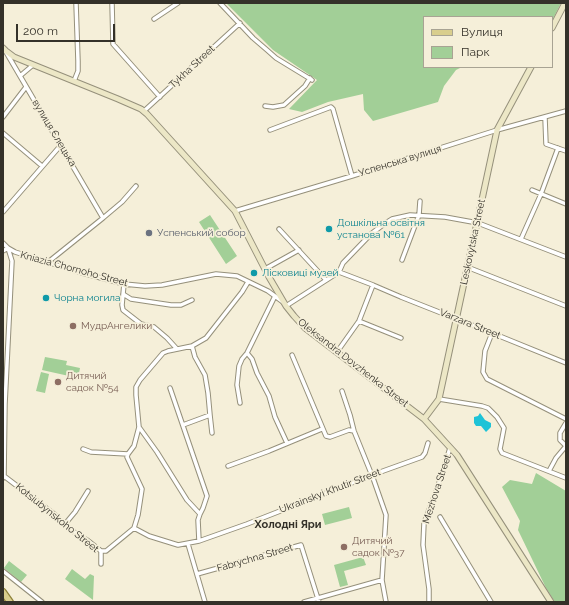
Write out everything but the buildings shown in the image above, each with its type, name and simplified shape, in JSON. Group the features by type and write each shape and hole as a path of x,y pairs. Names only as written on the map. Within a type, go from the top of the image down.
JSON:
{"main road":[{"path":"553,26 565,3"},
{"name":"Oleksandra Dovzhenka Street","path":"4,49 14,56 33,65 144,111 235,211 285,304 305,328 424,419 457,455 551,602"},
{"name":"Leskovytska Street","path":"424,419 438,399 478,223 497,130 530,68"},
{"path":"3,592 10,602"}],"street":[{"path":"74,81 78,71 76,3"},
{"path":"112,3 113,44 160,97"},
{"path":"154,19 178,3"},
{"path":"220,3 253,38 276,58 311,79 284,105 273,107 265,106"},
{"name":"Tykha Street","path":"144,111 240,23"},
{"name":"вулиця Єлецька","path":"4,49 103,218"},
{"path":"20,76 33,65"},
{"path":"3,117 26,87"},
{"path":"270,130 331,107 333,109 352,176"},
{"name":"Успенська вулиця","path":"235,211 497,130 566,111"},
{"path":"544,118 546,144 566,151"},
{"path":"3,133 42,166"},
{"path":"3,212 61,144"},
{"path":"521,239 541,194 558,148"},
{"path":"47,263 122,202 136,186"},
{"path":"532,190 566,204"},
{"path":"402,260 419,215 420,201"},
{"path":"285,304 339,272 343,263 371,234 384,224 392,219 410,215 446,217 478,223 566,257"},
{"path":"279,229 326,280"},
{"name":"Kniazia Chornoho Street","path":"3,243 15,252 47,263 124,284 145,286 162,285 216,274 237,276 275,296 285,304"},
{"path":"3,251 8,248 12,261 4,477"},
{"path":"265,269 298,250"},
{"path":"467,267 566,306"},
{"name":"Varzara Street","path":"339,272 566,363"},
{"path":"100,551 106,551 134,528 142,501 142,489 127,457 134,446 139,427 136,388 140,380 164,353 192,346 206,338 248,282"},
{"path":"124,284 123,310 141,324 154,327 177,349"},
{"path":"337,352 359,321 373,285"},
{"path":"123,294 131,299 171,305 181,305 192,300"},
{"path":"240,403 237,374 242,359 247,353 275,296"},
{"path":"359,321 401,338"},
{"path":"492,333 485,351 483,372 487,379 566,419"},
{"path":"192,346 204,375 212,433"},
{"path":"247,353 252,359 257,373 269,396 275,417 287,444"},
{"path":"292,355 326,436 330,437 349,430 354,431"},
{"path":"3,366 7,369"},
{"path":"170,388 207,496 204,508 198,520 199,541"},
{"path":"342,391 354,431 372,474 386,515 382,580 386,602"},
{"path":"438,399 488,408 497,417 504,428 500,449 502,453 549,470 566,478"},
{"path":"183,425 210,415"},
{"path":"549,470 556,458 566,446 560,440 560,433 566,423"},
{"path":"139,427 157,452 184,496 200,514"},
{"path":"228,466 322,429"},
{"name":"Ukrainskyi Khutir Street","path":"134,528 149,536 178,545 199,541 247,524 372,474 422,456 425,453 428,443"},
{"name":"Mezhova Street","path":"429,602 423,545 424,523 450,448"},
{"path":"83,449 91,452 128,454"},
{"name":"Kotsiubynskoho Street","path":"4,477 54,514 71,530 87,540 100,551 101,564"},
{"path":"65,524 75,512 88,491"},
{"path":"440,518 491,602"},
{"path":"188,544 205,602"},
{"name":"Fabrychna Street","path":"197,574 301,545 318,600"},
{"path":"3,571 42,602"},
{"path":"304,602 318,600 382,580"}],"green space":[{"path":"226,3 561,3 553,19 553,16 423,16 423,68 460,68 456,70 444,86 438,102 373,121 364,110 363,94 328,102 302,112 289,109 317,80 273,50"},
{"path":"210,215 237,256 226,264 199,222"},
{"path":"45,357 67,361 66,365 80,368 78,378 42,370"},
{"path":"41,372 49,374 45,393 36,391"},
{"path":"536,473 566,491 566,602 555,602 546,588 518,530 520,521 502,487 510,480 532,484"},
{"path":"349,507 352,518 325,525 322,514"},
{"path":"363,557 366,565 344,571 348,585 340,587 334,565"},
{"path":"9,561 27,575 21,582 4,568"},
{"path":"72,569 85,579 90,574 94,576 93,600 65,579"}],"water":[{"path":"480,413 485,420 491,423 491,427 486,432 481,426 476,426 474,423 474,417 478,416"}],"place":[{"name":"Дошкільна освітня установа №61","path":"329,229"},
{"name":"Успенський собор","path":"149,233"},
{"name":"Лісковиці музей","path":"254,273"},
{"name":"Чорна могила","path":"46,298"},
{"name":"МудрАнгелики","path":"73,326"},
{"name":"Дитячий садок №54","path":"58,382"},
{"name":"Дитячий садок №37","path":"344,547"}],"district":[{"name":"Холодні Яри","path":"288,525"}]}
